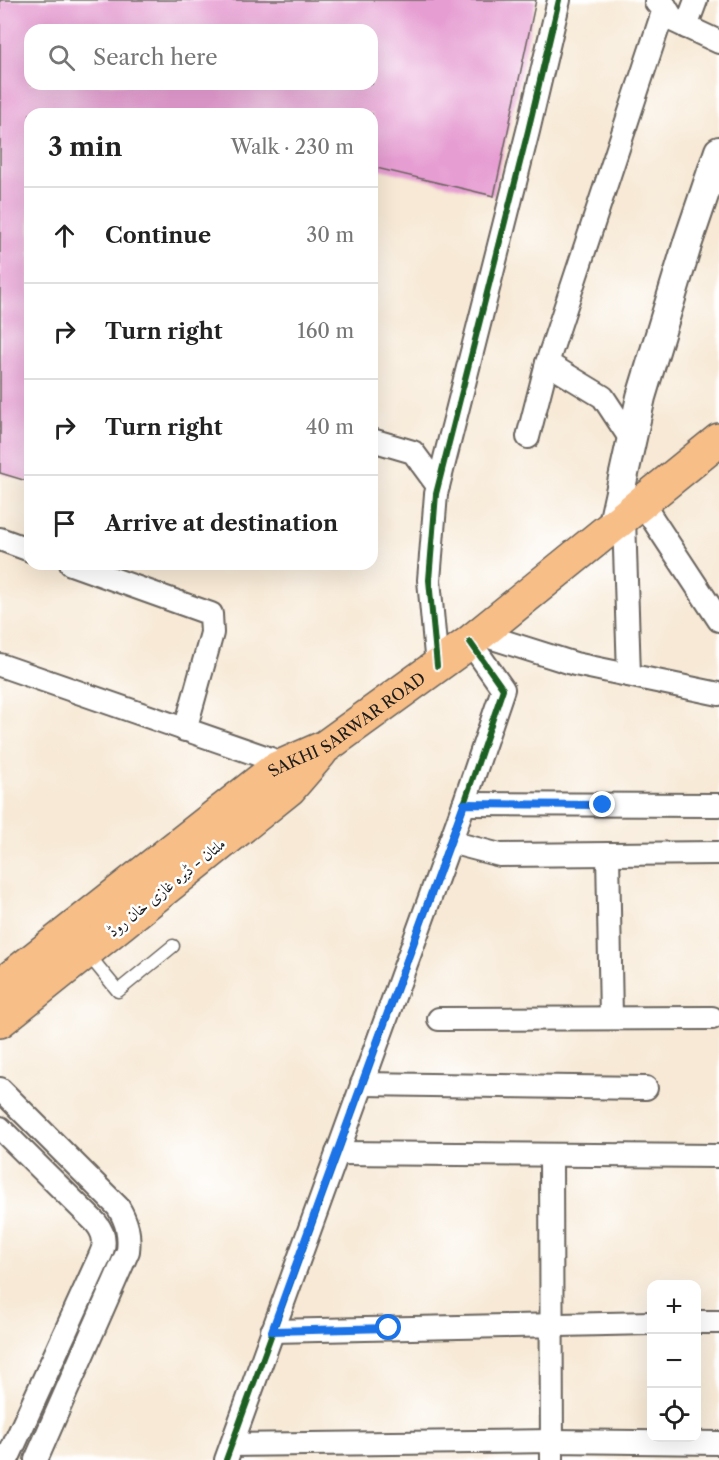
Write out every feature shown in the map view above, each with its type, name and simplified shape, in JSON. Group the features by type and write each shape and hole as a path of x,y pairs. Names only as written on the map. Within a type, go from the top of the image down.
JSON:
{"highway":[{"name":"SAKHI SARWAR ROAD","path":"0,986 78,941 275,769 325,747 475,638 719,440"},
{"name":"ملتان - ڈیرہ غازی خان روڈ","path":"0,1021 78,941 289,789 325,747"}],"street":[{"path":"437,666 429,580 438,486 559,0"},
{"path":"686,27 696,0"},
{"path":"528,437 547,363 658,3 675,21 719,42"},
{"path":"628,675 626,516 632,441 641,397 688,242 719,151"},
{"path":"547,363 603,397 632,441"},
{"path":"378,442 413,452 438,486"},
{"path":"626,516 719,620"},
{"path":"0,539 24,547"},
{"path":"88,570 211,614 212,633 185,730"},
{"path":"475,638 575,664 719,694"},
{"path":"475,638 503,689 464,804 229,1452 552,1450 719,1443"},
{"path":"0,665 285,764"},
{"path":"464,804 719,805"},
{"path":"450,842 500,855 719,853"},
{"path":"609,854 611,1018"},
{"path":"439,1019 712,1018"},
{"path":"362,1084 646,1088"},
{"path":"0,1089 118,1207 125,1218 129,1238 128,1251 36,1460"},
{"path":"0,1128 101,1229 104,1240 104,1248 7,1460"},
{"path":"337,1154 719,1156"},
{"path":"551,1155 552,1450"},
{"path":"70,1198 87,1176"},
{"path":"701,1322 719,1322"},
{"path":"272,1331 647,1323"},
{"path":"36,1398 58,1409"}],"lane":[{"path":"78,941 118,991 173,946"}],"building":[{"path":"0,0 536,0 494,196 378,168 378,108 24,108 24,480 0,473"}],"cycle path":[{"path":"437,666 429,580 436,494 559,0"},
{"path":"226,1460 464,804 503,689 470,642"}],"route":[{"path":"389,1328 272,1331 464,804 603,805"}]}
